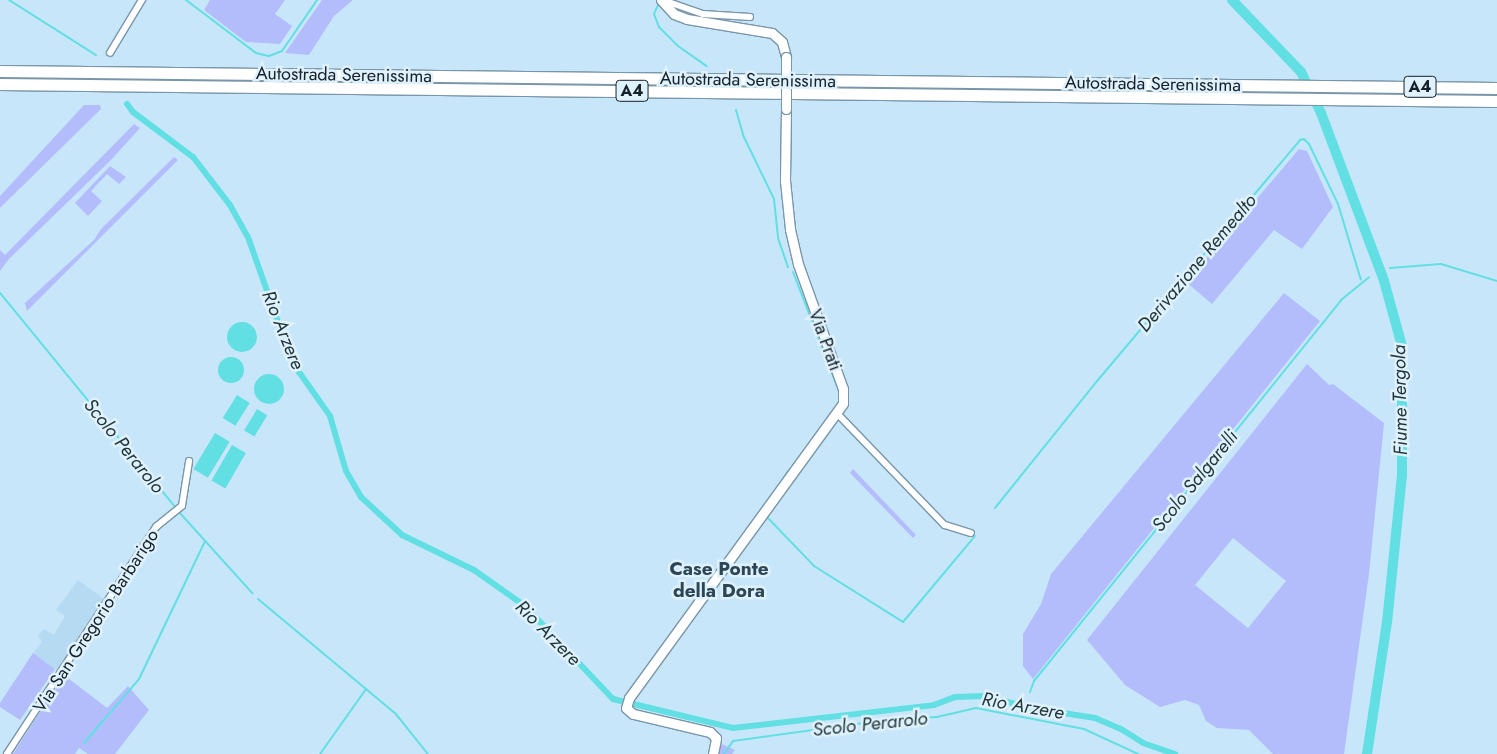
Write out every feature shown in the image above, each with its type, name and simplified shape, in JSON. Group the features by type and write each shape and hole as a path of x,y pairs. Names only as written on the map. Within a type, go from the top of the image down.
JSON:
{"highway":[{"name":"Autostrada Serenissima","path":"0,71 1497,88"},
{"name":"Autostrada Serenissima","path":"0,84 1497,101"}],"street":[{"path":"110,53 142,0"},
{"path":"662,0 703,14 750,17"},
{"name":"Via Prati","path":"662,0 674,14 687,19 772,33 782,42 786,57 785,181 790,229 798,264 844,393 838,414 627,704 633,714 710,732 716,738 713,754"},
{"path":"838,414 945,525 971,533"},
{"name":"Via San Gregorio Barbarigo","path":"7,754 76,654 156,527 182,506 189,462"}],"shaded area":[{"path":"210,0 285,0 275,14 292,26 280,44 246,42 204,10"},
{"path":"322,0 353,0 334,16 309,55 285,53"},
{"path":"84,105 100,105 101,109 0,208 0,196"},
{"path":"134,124 140,128 111,160 9,259 0,271 0,250 5,255"},
{"path":"1299,149 1307,151 1333,207 1302,249 1274,230 1212,304 1186,282"},
{"path":"174,157 178,160 27,311 25,303 94,240 101,229"},
{"path":"110,166 126,177 119,184 107,174 91,191 102,201 88,216 75,203"},
{"path":"1284,293 1320,321 1033,679 1023,666 1023,634 1041,604 1051,574"},
{"path":"242,322 253,326 257,337 253,348 242,352 231,348 227,337 231,326"},
{"path":"231,357 240,361 244,370 240,379 231,383 222,379 218,370 222,361"},
{"path":"1307,364 1329,385 1333,384 1384,423 1369,574 1344,754 1273,754 1249,730 1217,728 1206,721 1199,705 1185,700 1160,707 1125,685 1087,640","holes":["1233,538 1286,581 1248,628 1195,585"]},
{"path":"269,374 280,378 284,389 280,400 269,404 258,400 254,389 258,378"},
{"path":"237,395 250,403 235,426 223,418"},
{"path":"257,409 267,415 254,437 244,430"},
{"path":"215,433 230,442 208,478 193,469"},
{"path":"232,445 246,453 225,489 212,481"},
{"path":"853,469 916,535 913,538 850,473"},
{"path":"78,580 104,599 59,672 33,653 42,642 38,636 44,629 54,635 65,616 56,610"},
{"path":"33,653 55,669 20,720 0,707 0,703"},
{"path":"64,675 107,708 128,686 149,710 115,754 88,754 79,748 75,754 13,754"},
{"path":"722,744 735,750 732,754 716,754"}],"waterway":[{"name":"Rio Arzere","path":"9,0 96,55"},
{"name":"Derivazione Remealto","path":"186,0 256,53 269,56 282,51 317,0"},
{"name":"Fiume Tergola","path":"1232,0 1301,72 1321,113 1384,281 1402,346 1402,475 1387,622 1367,754"},
{"name":"Derivazione Remealto","path":"658,5 654,14 659,27 678,46 707,66"},
{"name":"Rio Arzere","path":"127,104 133,112 193,157 230,205 248,237 284,339 299,372 330,416 346,471 361,497 402,535 474,570 525,606 613,699 733,728 934,705 955,697 985,696 1031,708 1095,718 1121,729 1143,743 1175,754"},
{"name":"Derivazione Remealto","path":"736,110 743,135 774,199 778,238 788,267"},
{"name":"Derivazione Remealto","path":"995,508 1098,380 1300,140 1304,139 1309,144 1338,204 1361,280"},
{"path":"1390,268 1441,264 1497,281"},
{"name":"Derivazione Remealto","path":"793,272 839,391"},
{"name":"Scolo Salgarelli","path":"1030,692 1034,681 1341,300 1369,277"},
{"name":"Scolo Perarolo","path":"0,293 176,508"},
{"name":"Derivazione Remealto","path":"761,511 789,470"},
{"name":"Scolo Perarolo","path":"179,512 253,594"},
{"name":"Derivazione Remealto","path":"765,515 814,566 903,622 975,536"},
{"path":"84,743 139,679 205,541"},
{"name":"Scolo Perarolo","path":"258,599 395,713 428,754"},
{"path":"320,754 366,689"},
{"name":"Scolo Perarolo","path":"724,754 733,741 886,720 937,717 976,708 1084,729 1138,754"}],"district":[{"name":"Case Ponte della Dora","path":"719,580"}]}
